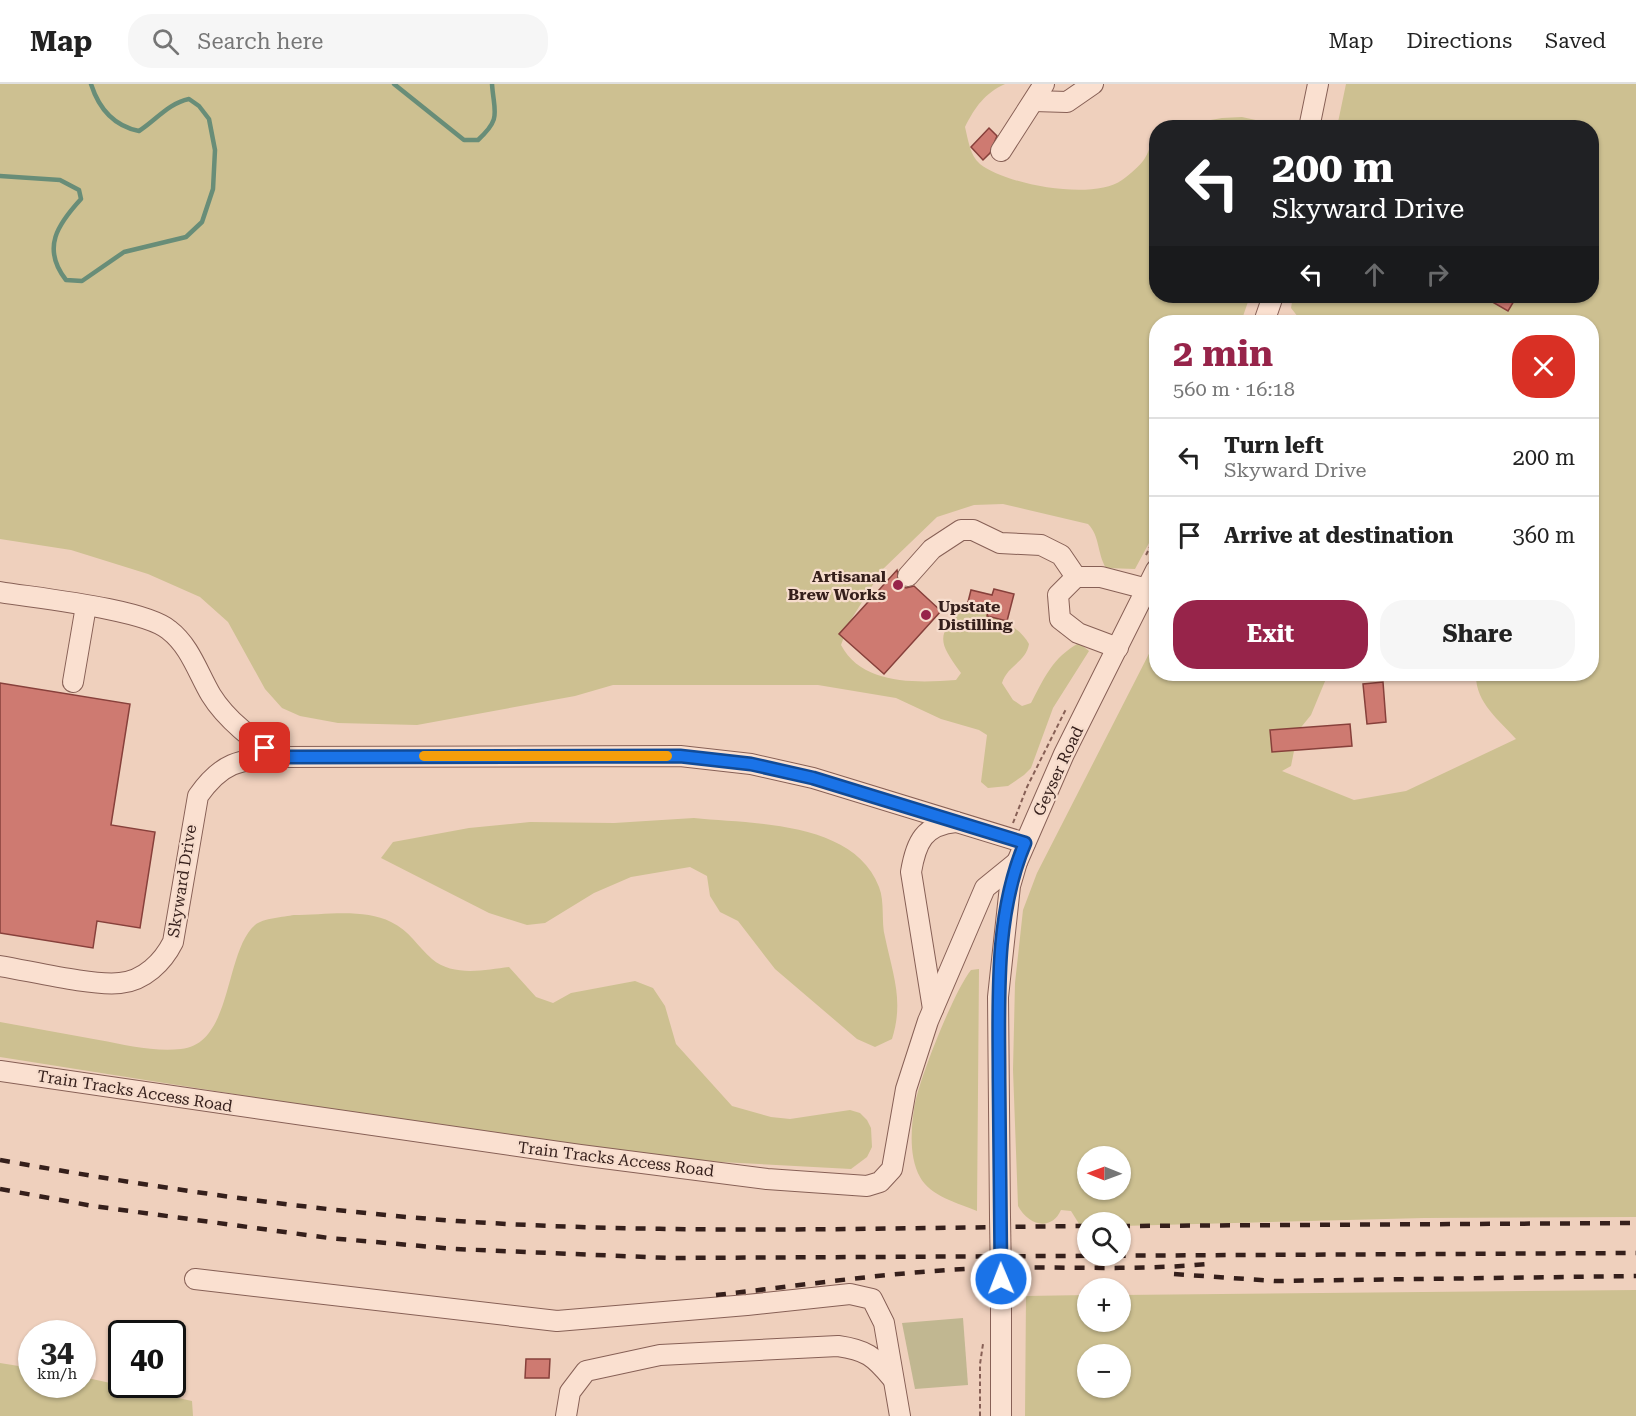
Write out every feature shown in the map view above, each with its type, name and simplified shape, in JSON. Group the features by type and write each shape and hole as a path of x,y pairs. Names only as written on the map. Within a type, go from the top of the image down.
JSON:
{"street":[{"path":"1001,151 1039,92 1067,102 1093,84"},
{"path":"1311,120 1318,84"},
{"path":"908,576 932,549 961,530 973,530 1000,543 1041,545 1061,555 1076,577"},
{"path":"1118,648 1078,633 1060,619 1058,595 1076,577 1101,577 1147,589"},
{"name":"Geyser Road","path":"1001,1416 998,997 1006,908 1017,862 1064,754 1149,585"},
{"path":"0,592 131,614 168,628 184,644 212,697 252,739 278,757"},
{"path":"73,682 86,606"},
{"name":"Skyward Drive","path":"0,966 120,983 149,972 165,958 173,942 198,796 210,778 239,760 278,757 680,756 751,764 813,778 1025,843"},
{"path":"933,1010 911,872 914,853 925,833 939,823 956,822"},
{"name":"Train Tracks Access Road","path":"0,1071 569,1154 767,1179 867,1186 880,1182 892,1169 906,1089 933,1010 985,888 1017,862"},
{"path":"195,1280 557,1321 850,1294 872,1299 884,1323 900,1416"},
{"path":"566,1416 570,1392 586,1371 660,1355 838,1346 856,1348 875,1357 893,1380"}],"path":[{"path":"988,1310 990,1300"},
{"path":"980,1416 980,1364 983,1342"}],"shaded area":[{"path":"0,84 1005,84 981,101 965,127 972,152 980,164 993,172 1029,184 1071,190 1091,189 1109,186 1122,180 1141,164 1149,149 1149,303 1248,303 1243,315 1149,315 1149,543 1135,569 1106,568 1095,534 1088,524 1003,504 974,505 937,517 882,570 849,623 841,645 850,658 862,668 891,679 940,681 956,680 961,673 947,652 943,638 963,603 1000,619 1024,636 1029,644 1024,655 1004,677 1002,683 1013,700 1022,706 1031,703 1050,669 1062,655 1079,643 1089,651 1053,708 1031,768 1008,786 988,788 981,782 987,735 979,730 941,719 896,698 818,685 613,685 575,696 417,725 338,723 300,716 282,708 265,689 228,622 200,597 148,574 71,550 0,539"},
{"path":"1346,84 1636,84 1636,1217 1424,1218 1131,1226 1131,1212 1077,1212 1077,1221 1071,1211 1061,1210 1051,1221 1040,1223 1028,1218 1018,1206 1013,1070 1015,983 1023,910 1037,873 1149,654 1149,681 1325,681 1311,715 1298,731 1291,766 1282,771 1354,800 1406,791 1516,739 1489,710 1479,693 1477,681 1599,681 1599,315 1296,315 1291,308 1292,303 1599,303 1599,120 1338,120"},
{"path":"1242,117 1256,120 1211,120"},
{"path":"694,818 772,825 799,830 825,838 848,849 866,865 881,893 884,931 896,988 897,1012 892,1039 875,1047 857,1039 775,969 738,921 720,912 710,896 707,876 690,867 631,877 594,893 545,923 527,925 489,913 381,858 393,842 469,828 530,822 614,823"},
{"path":"356,914 380,918 403,929 440,965 469,971 509,967 536,997 553,1003 571,993 635,981 653,988 665,1006 676,1044 732,1106 771,1117 790,1119 850,1110 860,1113 867,1120 871,1128 872,1147 867,1157 851,1169 702,1161 468,1131 0,1057 0,1022 150,1049 181,1049 198,1043 210,1031 219,1015 245,938 259,923 268,919 294,915"},
{"path":"979,969 977,1211 937,1194 925,1184 916,1169 912,1152 912,1134 917,1096 938,1037 964,981 971,970"},
{"path":"1636,1290 1636,1416 1025,1416 1026,1296 1077,1295 1077,1332 1131,1332 1131,1295"},
{"path":"963,1318 968,1385 915,1389 902,1323"},
{"path":"0,1363 18,1366 18,1398 96,1398 96,1380 108,1383 108,1398 178,1398 192,1401 193,1416 0,1416"}],"building":[{"path":"989,128 997,136 990,153 983,160 971,147"},
{"path":"1494,303 1513,303 1508,311"},
{"path":"897,570 900,585 906,588 914,586 941,611 884,674 839,634"},
{"path":"994,589 1014,594 1007,621 987,616 988,611 967,606 971,590 992,595"},
{"path":"1383,682 1386,722 1367,724 1363,684"},
{"path":"0,683 130,704 111,825 155,832 140,928 97,921 93,948 0,933"},
{"path":"1350,724 1352,746 1272,752 1270,730"},
{"path":"526,1359 550,1359 549,1378 525,1378"}],"waterway":[{"path":"0,176 60,180 79,190 81,199 65,218 54,247 55,257 66,280 82,281 124,252 186,237 202,222 213,189 215,150 209,119 199,106 189,99 182,101 139,131 115,121 103,109 91,84"},
{"path":"394,84 464,140 478,140 491,126 495,115 492,84"}],"railway":[{"path":"0,1160 228,1196 342,1211 457,1221 693,1229 1077,1226"},
{"path":"0,1189 93,1206 329,1238 455,1249 669,1258 1636,1253"},
{"path":"1131,1226 1636,1223"},
{"path":"716,1295 886,1275 954,1270 1207,1264"},
{"path":"1174,1274 1275,1281 1636,1276"}],"slow traffic":[{"path":"424,756 667,756"}],"place":[{"name":"Artisanal Brew Works","path":"898,585"},
{"name":"Upstate Distilling","path":"926,615"}],"route":[{"path":"265,748 278,757 680,756 751,764 813,778 1025,843 1017,862 1006,908 998,997 1001,1279"}]}
